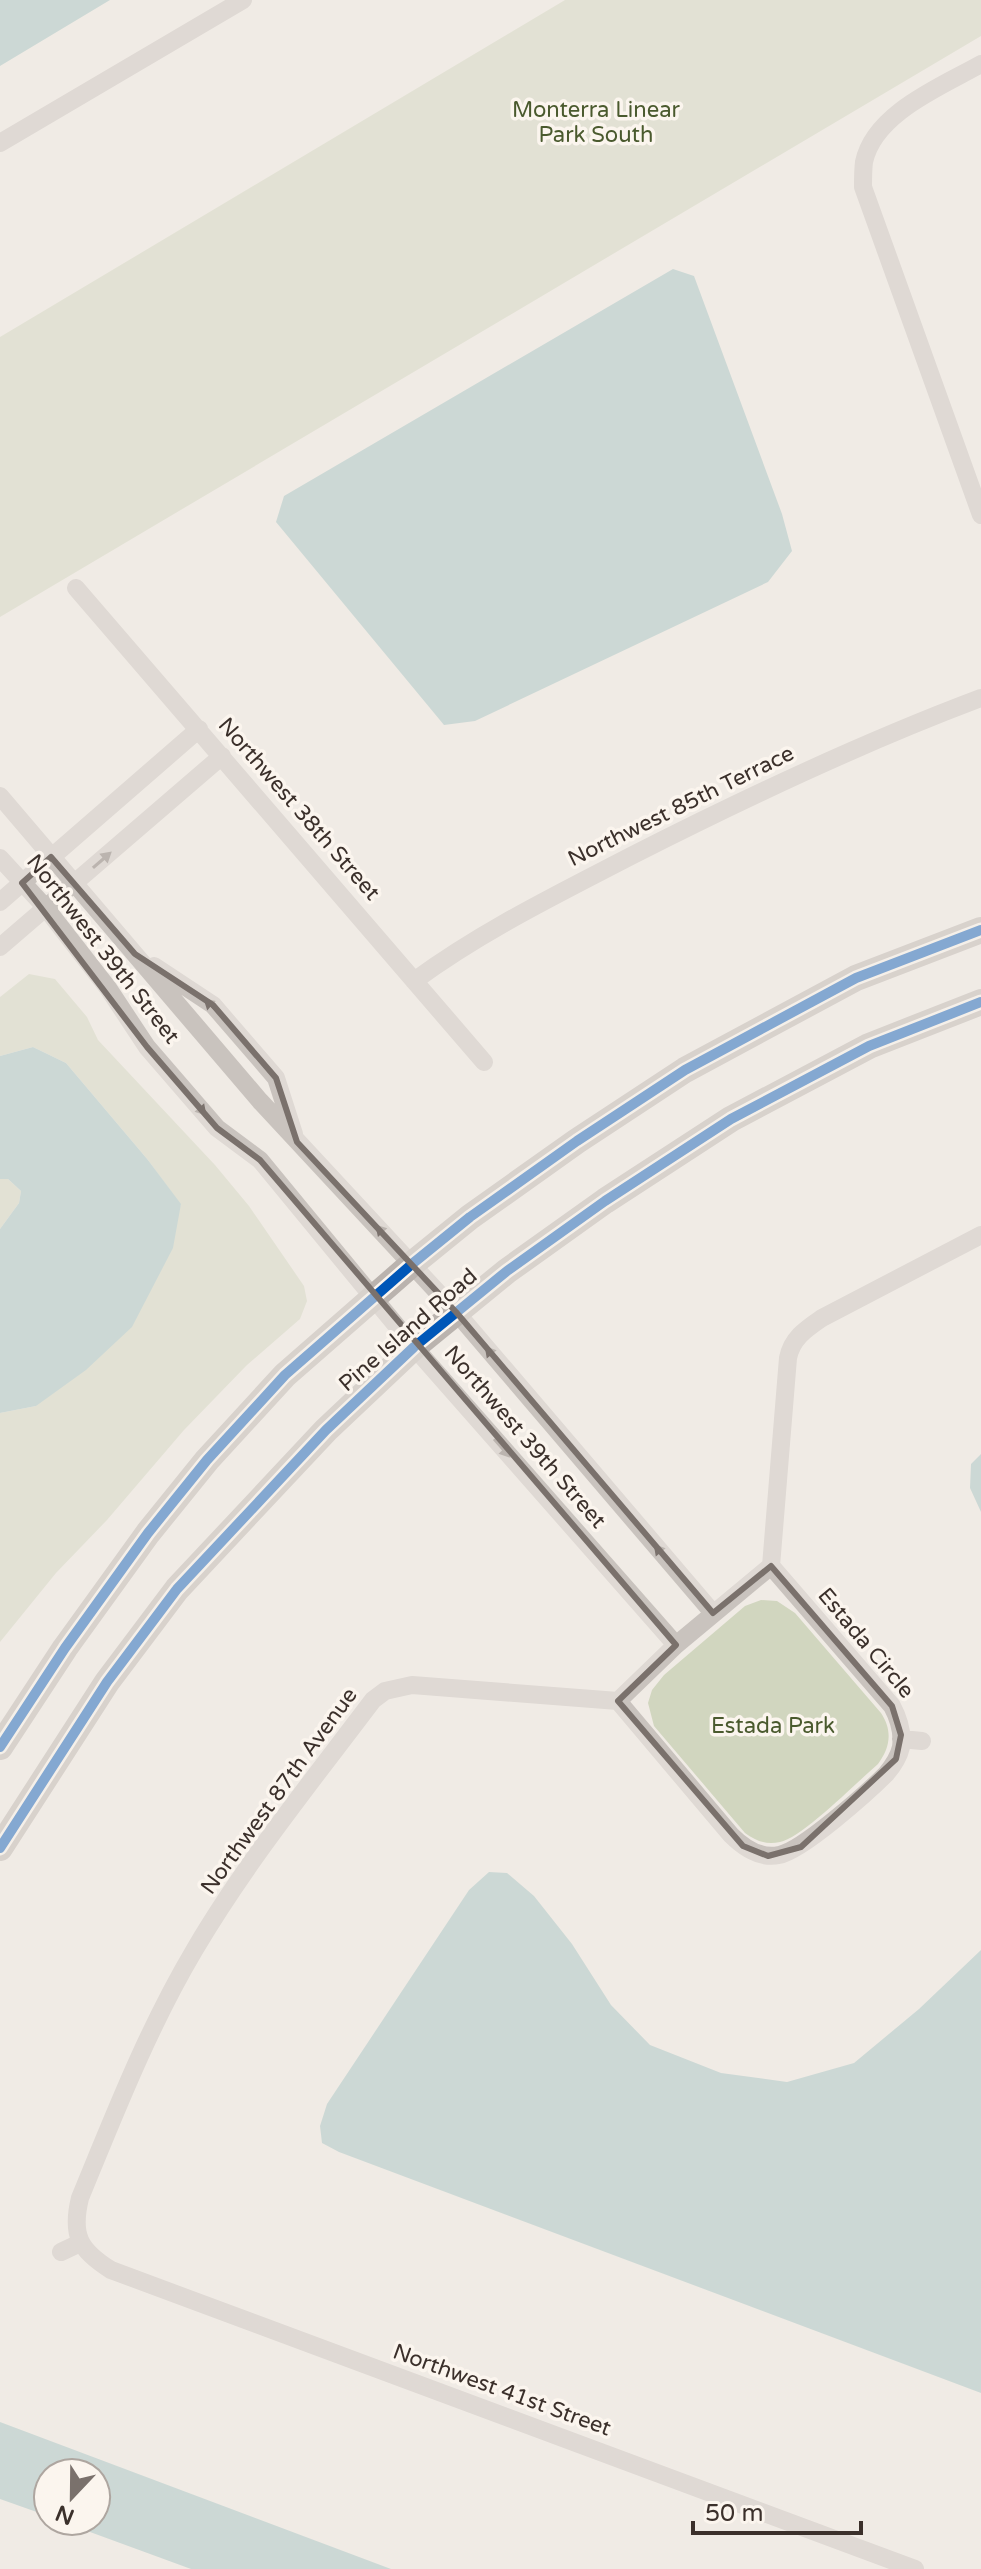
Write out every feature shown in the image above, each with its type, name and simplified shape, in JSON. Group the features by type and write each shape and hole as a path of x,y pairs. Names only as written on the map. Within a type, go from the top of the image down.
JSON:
{"main road":[{"name":"Pine Island Road","path":"0,1747 65,1648 174,1500 285,1375 412,1264 494,1200 685,1070 856,978 981,930"},
{"name":"Pine Island Road","path":"0,1848 107,1682 177,1589 326,1430 414,1347 507,1271 605,1201 731,1119 869,1046 981,1002"}],"street":[{"path":"0,143 243,0"},
{"path":"981,64 896,114 876,134 865,160 863,187 981,515"},
{"name":"Northwest 38th Street","path":"76,588 484,1062"},
{"name":"Northwest 85th Terrace","path":"414,981 457,950 515,915 694,824 898,729 981,698"},
{"path":"0,902 199,729"},
{"path":"0,947 222,756"},
{"name":"Northwest 39th Street","path":"0,796 297,1142 456,1312 713,1613"},
{"name":"Northwest 39th Street","path":"0,858 45,907 108,988 147,1047 217,1128 260,1160 414,1347 676,1645"},
{"name":"Northwest 39th Street","path":"135,954 213,1005 276,1078 297,1142"},
{"path":"922,1741 901,1739 896,1759 877,1782 801,1847 777,1856 767,1865 731,1835 618,1701 676,1645 771,1566 786,1350 801,1333 822,1318 981,1235"},
{"name":"Estada Circle","path":"771,1566 892,1706 899,1719 901,1739"},
{"name":"Northwest 87th Avenue","path":"80,2243 75,2220 80,2198 135,2064 195,1949 261,1848 373,1700 385,1691 412,1685 618,1701"},
{"path":"61,2252 80,2243"},
{"name":"Northwest 41st Street","path":"80,2243 94,2259 111,2270 915,2569"}],"highlighted area":[{"path":"51,857 135,954 213,1005 276,1078 297,1142 456,1312 713,1613 771,1566 892,1706 901,1735 896,1759 801,1847 768,1856 743,1846 618,1701 676,1645 260,1160 217,1128 147,1047 22,883"}],"green space":[{"name":"Monterra Linear Park South","path":"565,0 981,0 981,36 0,617 0,337"},
{"path":"29,974 55,979 87,1017 98,1040 215,1165 249,1206 304,1286 307,1301 300,1319 247,1365 184,1430 107,1520 56,1573 0,1642 0,1413 36,1406 181,1205 148,1160 66,1063 33,1047 0,1056 0,997"},
{"path":"0,1179 8,1179 21,1191 19,1203 0,1229"},
{"name":"Estada Park","path":"761,1600 777,1601 795,1613 881,1713 888,1733 887,1746 878,1764 802,1831 775,1843 761,1842 745,1833 654,1726 648,1703 652,1690 664,1675 745,1606"}],"water":[{"path":"0,0 110,0 0,66"},
{"path":"673,269 694,276 782,514 792,551 768,582 475,721 444,725 276,522 284,496"},
{"path":"33,1047 66,1063 181,1204 173,1248 132,1327 86,1370 36,1406 0,1413 0,1229 19,1203 21,1191 8,1179 0,1179 0,1056"},
{"path":"981,1454 981,1512 970,1488 971,1464"},
{"path":"489,1872 507,1873 534,1896 572,1944 611,2005 650,2045 721,2073 787,2082 854,2063 919,2009 981,1950 981,2393 322,2143 320,2126 327,2104 469,1890"},
{"path":"0,2422 93,2457 32,2457 32,2510 0,2499"},
{"path":"112,2464 391,2569 191,2569 104,2537 112,2537"}],"cycle path":[{"path":"0,1747 65,1648 148,1533 207,1460 285,1375 412,1264 470,1217 685,1070 856,978 981,930"},
{"path":"0,1848 107,1682 177,1589 326,1430 414,1347 507,1271 605,1201 731,1119 869,1046 981,1002"}]}
